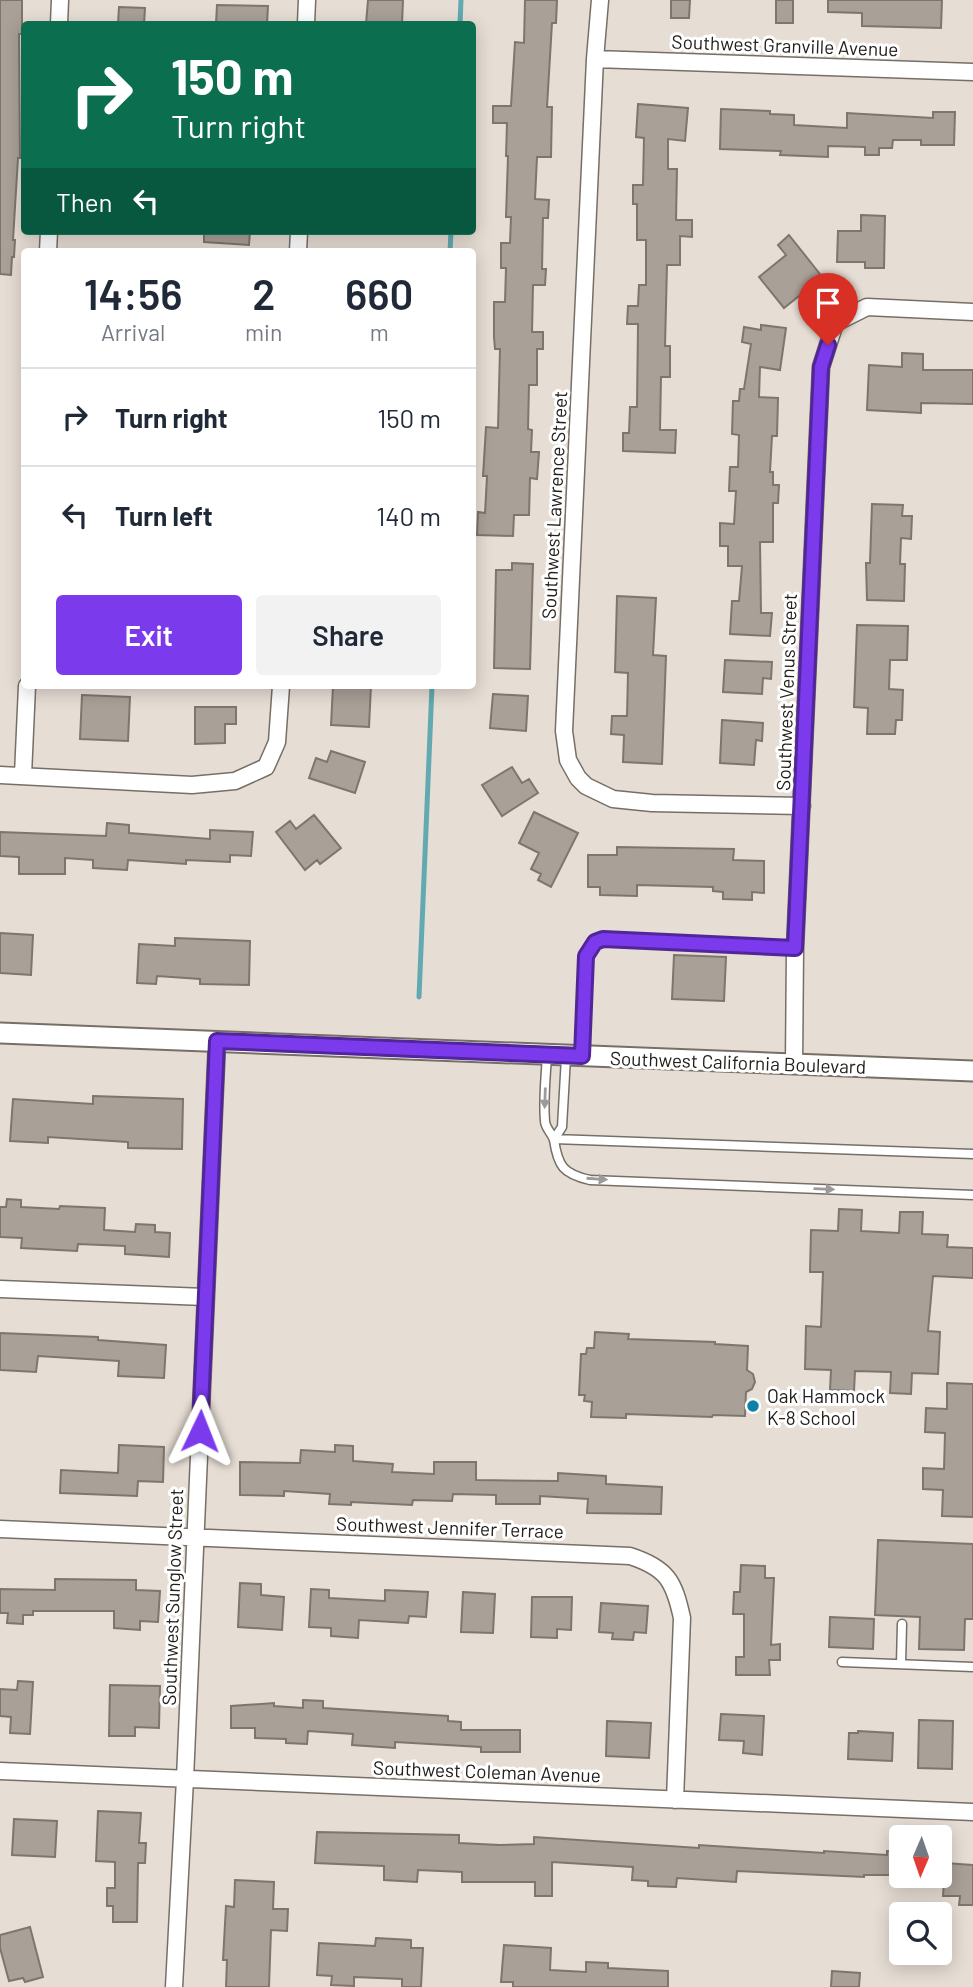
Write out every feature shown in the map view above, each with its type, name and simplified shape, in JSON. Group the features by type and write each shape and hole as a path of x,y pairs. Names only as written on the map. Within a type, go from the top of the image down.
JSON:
{"street":[{"path":"59,21 60,0"},
{"path":"306,21 307,0"},
{"name":"Southwest Lawrence Street","path":"600,0 564,731 568,760 571,769 586,786 613,799 652,803 802,806"},
{"name":"Southwest Granville Avenue","path":"595,59 973,72"},
{"name":"Southwest Venus Street","path":"794,1065 795,948 821,367 835,323 867,307 973,312"},
{"path":"23,775 27,689"},
{"path":"0,775 192,785 234,781 266,767 277,742 281,689"},
{"name":"Southwest California Boulevard","path":"0,1033 973,1071"},
{"name":"Southwest Sunglow Street","path":"174,1987 186,1779 217,1041"},
{"path":"0,1289 205,1297"},
{"name":"Southwest Jennifer Terrace","path":"0,1529 630,1556 650,1562 665,1574 676,1591 682,1618 675,1800"},
{"name":"Southwest Coleman Avenue","path":"0,1770 973,1812"}],"lane":[{"path":"795,948 603,939 595,942 586,956 565,1055 545,1124 554,1139 556,1157 561,1166 578,1177 590,1180 973,1195"},
{"path":"554,1139 562,1127 565,1055"},
{"path":"554,1139 973,1154"},
{"path":"901,1664 902,1624"},
{"path":"842,1661 973,1667"}],"building":[{"path":"0,0 22,0 19,34 20,158 14,257 11,275 0,274"},
{"path":"368,0 403,0 402,21 366,21"},
{"path":"525,0 557,0 556,23 552,23 547,107 552,107 551,157 537,157 535,199 549,200 548,218 543,218 542,269 546,269 545,285 533,285 532,332 543,332 543,349 537,349 537,385 529,385 528,429 532,430 531,452 539,452 537,479 530,478 529,515 514,515 513,536 477,535 478,512 485,513 487,476 483,476 486,427 498,428 500,349 495,349 494,302 505,302 506,268 501,268 501,243 510,243 511,217 506,217 507,123 493,123 493,106 511,106 515,42 524,43"},
{"path":"671,0 690,0 689,18 671,18"},
{"path":"776,0 793,0 793,23 776,23"},
{"path":"828,0 942,0 941,28 862,26 862,13 828,12"},
{"path":"217,5 268,6 267,21 216,21"},
{"path":"119,7 145,8 144,21 118,21"},
{"path":"638,104 688,108 685,141 668,139 668,169 677,169 676,220 692,220 692,237 680,236 680,265 667,265 665,346 670,346 670,377 661,377 660,430 676,430 675,453 623,451 623,433 629,433 630,407 637,407 638,324 627,324 628,306 638,306 639,285 646,285 646,240 637,240 637,204 633,204 633,185 643,185 644,138 636,137"},
{"path":"721,109 770,111 770,114 794,115 794,125 847,128 847,113 933,118 933,112 955,112 954,145 921,145 921,140 893,140 892,148 879,148 879,155 865,155 865,147 828,146 828,157 780,155 781,151 720,149"},
{"path":"861,215 885,216 884,268 865,268 865,262 837,262 838,231 861,231"},
{"path":"204,235 250,235 249,245 204,242"},
{"path":"789,235 827,283 813,294 809,288 784,308 759,277 786,255 778,245"},
{"path":"761,325 786,328 780,370 760,367 759,397 778,398 777,436 772,436 770,472 773,472 773,485 779,485 778,503 773,503 773,542 760,542 761,613 772,613 770,636 730,634 732,601 739,601 742,566 728,566 728,546 720,546 720,523 734,524 736,491 729,491 730,467 738,467 739,435 732,434 733,401 739,401 740,389 744,389 751,344 742,342 744,327 761,330"},
{"path":"902,353 923,354 923,370 973,370 973,404 921,403 921,413 867,410 869,365 902,367"},
{"path":"872,504 903,505 902,516 912,516 911,539 901,538 900,564 905,564 904,601 867,600 866,563 870,563"},
{"path":"512,563 533,564 530,669 494,668 496,570 512,570"},
{"path":"617,596 656,598 653,655 666,656 662,764 623,762 624,735 611,734 612,716 627,716 628,673 615,672"},
{"path":"857,625 908,626 907,660 890,660 889,689 903,690 902,720 896,720 895,734 867,734 868,708 854,707"},
{"path":"725,660 772,662 771,679 763,678 762,694 723,692"},
{"path":"333,689 371,689 369,727 331,725"},
{"path":"493,694 528,696 526,731 490,728"},
{"path":"82,695 130,697 128,741 80,739"},
{"path":"195,707 236,707 236,724 225,724 225,743 195,744"},
{"path":"722,720 763,723 762,741 756,740 754,765 720,763"},
{"path":"331,751 365,762 355,793 309,778 316,758 327,762"},
{"path":"512,767 522,783 529,779 538,793 502,816 482,785"},
{"path":"534,812 578,833 551,887 538,880 541,874 531,869 539,853 519,843"},
{"path":"314,815 341,848 320,864 317,860 305,870 276,832 290,821 296,829"},
{"path":"107,823 129,825 129,833 210,839 210,830 253,832 251,856 230,855 230,862 186,860 186,864 128,860 127,870 93,868 93,860 65,858 65,874 19,874 19,857 0,856 0,832 106,836"},
{"path":"617,847 734,849 733,860 764,861 764,893 752,892 752,900 723,899 723,892 713,891 713,887 637,885 637,896 600,895 600,887 588,887 588,855 617,855"},
{"path":"0,933 33,935 31,975 0,973"},
{"path":"175,938 250,941 249,985 200,984 200,979 157,976 156,984 137,983 139,944 175,946"},
{"path":"674,955 726,957 724,1001 672,999"},
{"path":"93,1096 183,1099 182,1149 128,1148 128,1142 48,1137 48,1143 10,1141 13,1099 93,1104"},
{"path":"7,1199 21,1200 21,1207 105,1208 104,1230 135,1232 136,1224 155,1225 155,1232 170,1233 169,1257 125,1254 125,1246 78,1244 77,1251 21,1248 22,1238 0,1237 0,1207 6,1207"},
{"path":"839,1209 862,1210 861,1231 899,1233 900,1212 923,1212 922,1234 948,1235 947,1247 973,1248 973,1278 933,1276 928,1331 940,1332 938,1374 912,1373 911,1394 890,1393 891,1372 855,1371 854,1391 830,1390 831,1370 805,1369 806,1326 821,1327 823,1272 810,1272 811,1230 838,1231"},
{"path":"595,1332 629,1334 628,1339 748,1346 747,1370 753,1374 755,1382 752,1389 746,1392 745,1416 626,1414 626,1418 591,1417 592,1402 584,1401 585,1395 579,1395 581,1354 586,1354 587,1348 594,1348"},
{"path":"0,1333 98,1337 98,1340 166,1345 164,1378 118,1376 119,1361 38,1356 36,1372 0,1370"},
{"path":"947,1383 973,1384 973,1517 942,1516 943,1490 923,1489 923,1468 944,1469 945,1433 925,1432 926,1408 947,1409"},
{"path":"119,1445 164,1447 163,1482 138,1481 137,1496 60,1493 61,1470 118,1473"},
{"path":"335,1445 353,1446 353,1461 393,1464 392,1472 434,1474 434,1462 476,1462 476,1480 558,1481 558,1473 606,1476 606,1484 662,1487 661,1514 587,1513 588,1499 540,1496 540,1504 496,1504 496,1495 453,1494 452,1501 413,1500 412,1505 351,1502 351,1505 329,1504 330,1494 284,1491 284,1496 240,1495 240,1462 300,1463 301,1450 335,1452"},
{"path":"878,1540 973,1544 973,1619 965,1619 964,1650 919,1649 920,1617 875,1615"},
{"path":"741,1565 765,1566 765,1578 774,1578 771,1645 780,1644 780,1660 769,1660 770,1675 736,1675 736,1657 744,1657 744,1614 733,1614 734,1592 740,1592"},
{"path":"55,1579 136,1580 136,1590 160,1591 158,1622 140,1621 140,1630 114,1628 114,1611 33,1611 33,1615 23,1615 23,1624 7,1623 8,1613 0,1613 0,1589 55,1590"},
{"path":"240,1583 261,1584 261,1595 284,1597 282,1630 238,1627"},
{"path":"311,1589 329,1590 329,1598 385,1601 385,1590 428,1592 426,1617 409,1616 408,1623 359,1620 358,1638 331,1636 331,1628 309,1627"},
{"path":"463,1592 495,1594 493,1633 461,1632"},
{"path":"532,1597 572,1597 571,1630 557,1629 557,1638 531,1637"},
{"path":"601,1603 648,1606 646,1633 634,1632 633,1640 612,1639 613,1633 599,1632"},
{"path":"830,1617 874,1619 873,1649 829,1647"},
{"path":"18,1681 33,1682 30,1734 10,1733 11,1717 0,1716 0,1689 17,1690"},
{"path":"110,1685 160,1686 159,1728 135,1727 135,1736 109,1736"},
{"path":"303,1700 323,1701 323,1708 448,1716 448,1721 461,1722 461,1730 520,1730 520,1752 481,1752 481,1747 395,1742 395,1748 352,1745 353,1734 308,1731 307,1744 286,1743 286,1739 255,1738 255,1728 231,1728 231,1706 274,1703 274,1706 303,1708"},
{"path":"721,1714 764,1716 762,1755 743,1753 744,1741 719,1740"},
{"path":"919,1720 953,1721 952,1769 918,1768"},
{"path":"607,1721 651,1723 649,1758 606,1756"},
{"path":"849,1733 893,1733 892,1761 848,1759"},
{"path":"98,1811 141,1813 139,1843 146,1843 145,1863 138,1863 137,1922 113,1922 113,1906 107,1906 107,1888 115,1888 115,1862 96,1861"},
{"path":"14,1819 57,1821 55,1857 12,1855"},
{"path":"317,1832 459,1835 459,1843 500,1845 534,1844 534,1837 824,1853 887,1855 889,1851 889,1875 864,1877 737,1871 736,1882 677,1878 676,1887 648,1886 648,1881 632,1880 633,1867 552,1862 552,1896 535,1896 535,1882 462,1882 462,1872 418,1870 417,1882 384,1880 384,1866 315,1863"},
{"path":"952,1864 973,1865 973,1905 959,1905 960,1896 943,1896 943,1888 952,1888"},
{"path":"235,1880 274,1882 273,1909 288,1909 287,1931 271,1930 269,1987 226,1987 227,1960 223,1960 226,1906 234,1907"},
{"path":"30,1927 43,1977 25,1982 23,1978 9,1981 0,1948 0,1935"},
{"path":"376,1938 411,1940 411,1948 423,1948 421,1987 402,1987 402,1979 354,1977 354,1986 331,1985 332,1976 317,1975 319,1943 375,1946"},
{"path":"504,1945 551,1948 550,1970 586,1972 586,1962 608,1963 608,1968 668,1971 668,1987 513,1987 513,1982 501,1982"},
{"path":"832,1971 860,1973 859,1987 831,1987"}],"waterway":[{"path":"460,21 461,0"},
{"path":"450,248 451,235"},
{"path":"419,997 432,689"}],"place":[{"name":"Oak Hammock K-8 School","path":"753,1406"}],"route":[{"path":"200,1431 217,1041 582,1056 586,956 595,942 603,939 795,948 821,367 828,345"}]}
